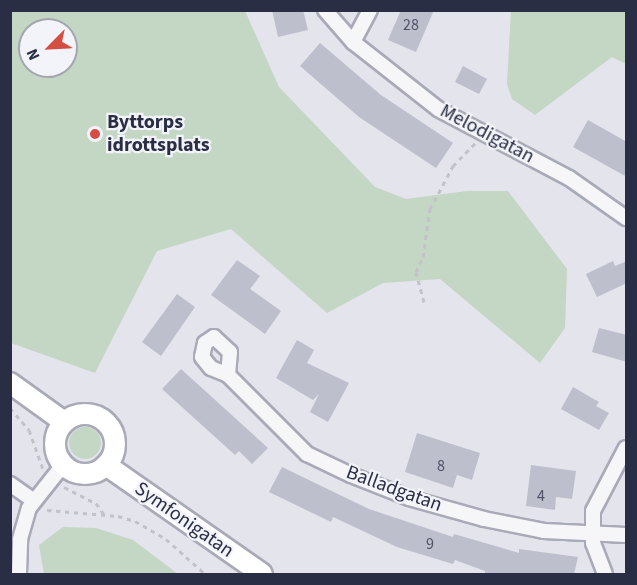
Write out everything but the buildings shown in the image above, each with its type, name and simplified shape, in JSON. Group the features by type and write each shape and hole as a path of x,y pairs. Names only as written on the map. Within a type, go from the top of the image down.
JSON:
{"street":[{"name":"Melodigatan","path":"325,10 353,42 438,109 569,178 627,218"},
{"path":"353,42 370,10"},
{"name":"Balladgatan","path":"228,375 307,454 351,475 409,498 484,519 593,535 627,535"},
{"path":"10,383 64,422"},
{"path":"84,414 95,416 108,425 115,446 106,465 85,474 63,465 54,446 64,422 84,414"},
{"path":"605,574 593,535 593,511 627,448"},
{"path":"20,574 20,539 32,505 63,465"},
{"name":"Symfonigatan","path":"106,465 262,574"},
{"path":"10,484 32,505"}],"path":[{"path":"424,302 416,272 423,258 430,209 457,160 486,134"},
{"path":"32,505 118,516 135,521 166,539 206,574"}],"green space":[{"path":"11,10 245,11 279,87 375,187 406,199 467,191 508,191 567,269 565,328 540,363 440,279 383,283 327,313 231,229 157,251 95,373 11,343"},
{"path":"511,11 626,11 626,64 612,57 535,115 512,99 507,84"},
{"path":"85,427 96,432 101,443 96,454 85,459 74,454 69,443 74,432"},
{"path":"63,527 96,528 133,540 178,574 44,574 39,545"}],"place":[{"name":"Byttorps idrottsplats","path":"95,134"}]}
